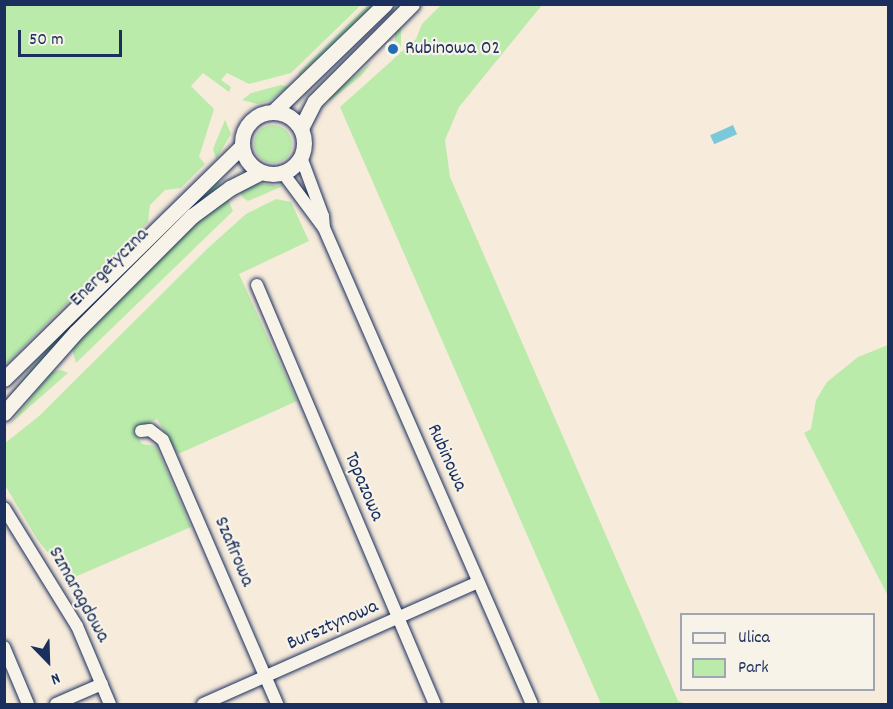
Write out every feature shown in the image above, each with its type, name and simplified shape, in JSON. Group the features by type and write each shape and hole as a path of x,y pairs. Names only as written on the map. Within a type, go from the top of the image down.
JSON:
{"street":[{"name":"Energetyczna","path":"4,379 242,146 250,121 273,112 385,4"},
{"path":"300,128 315,101 412,4"},
{"path":"273,112 289,116 300,128 304,145 301,157 283,173"},
{"path":"242,146 248,162 261,172"},
{"name":"Rubinowa","path":"301,157 324,216 324,228"},
{"name":"Energetyczna","path":"4,413 76,332 192,216 230,188 261,172 283,173"},
{"name":"Rubinowa","path":"283,173 324,228 532,705"},
{"name":"Topazowa","path":"257,285 435,705"},
{"name":"Szafirowa","path":"141,431 150,430 164,440 277,705"},
{"name":"Szmaragdowa","path":"4,508 77,626 110,705"},
{"name":"Bursztynowa","path":"203,705 478,582"},
{"path":"4,646 28,705"},
{"path":"56,705 102,684"}],"green space":[{"path":"5,4 361,5 291,73 249,84 227,73 221,80 231,87 229,92 203,73 191,86 214,109 199,157 205,164 181,188 165,190 150,205 148,222 5,365"},
{"path":"442,4 542,5 459,107 445,140 450,177 678,701 686,704 601,704 340,107 416,39 422,24"},
{"path":"368,5 373,5 299,76 299,72"},
{"path":"395,5 401,5 401,124 395,124"},
{"path":"372,62 361,76 331,100 327,99"},
{"path":"281,85 288,87 269,101 257,104 242,100 251,93"},
{"path":"225,120 231,134 216,159 213,149"},
{"path":"273,125 286,131 292,144 286,157 273,163 260,157 254,144 260,131"},
{"path":"218,180 221,186 193,206 82,317 5,402 59,335"},
{"path":"256,183 283,186 248,201 243,198 239,190"},
{"path":"227,197 233,211 76,363 72,349 87,331 197,220"},
{"path":"276,199 291,202 309,241 239,274 297,401 178,454 157,419 135,430 142,444 156,446 191,527 77,576 74,585 37,539 6,487 5,443 38,417 207,249 246,214"},
{"path":"888,345 888,596 804,433 811,429 816,400 827,382 858,357"},
{"path":"61,370 68,373 10,424 52,372"}],"water":[{"path":"733,125 737,134 714,144 710,135"}],"place":[{"name":"Rubinowa 02","path":"393,49"}]}
